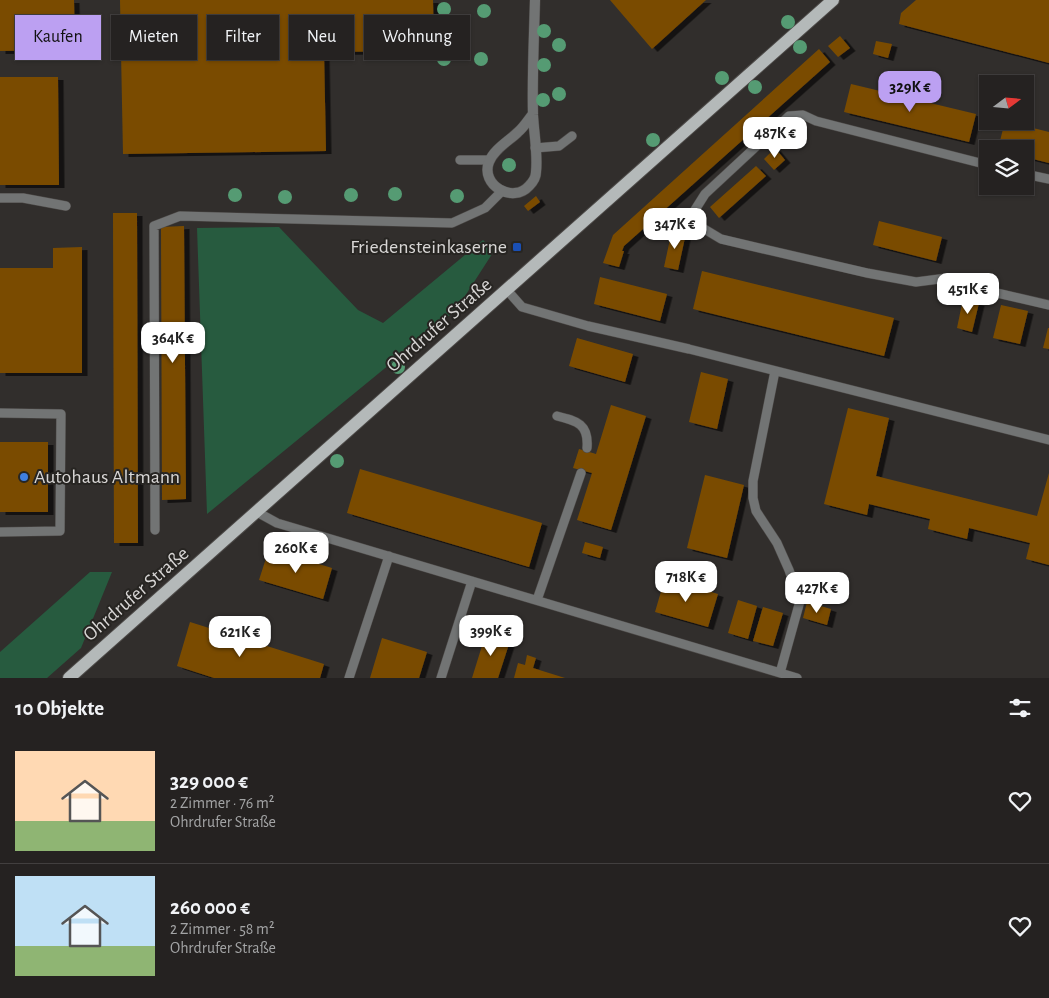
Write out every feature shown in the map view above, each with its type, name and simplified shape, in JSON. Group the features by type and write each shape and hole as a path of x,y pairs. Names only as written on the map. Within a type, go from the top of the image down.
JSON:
{"main road":[{"name":"Ohrdrufer Straße","path":"70,678 833,0"}],"street":[{"path":"533,114 519,132 503,144 489,160 487,169 490,178 496,187 502,191 519,192 526,189 536,175 533,114 534,0"}],"lane":[{"path":"979,163 816,121 803,115 789,116 705,194 693,213 700,227 721,239 867,273 916,282 947,278 967,286 1049,305"},
{"path":"535,148 559,146 572,136"},
{"path":"460,160 489,160"},
{"path":"1034,176 1049,179"},
{"path":"155,530 154,226 180,216 452,223 485,208 502,191"},
{"path":"0,198 23,198 66,206"},
{"path":"508,290 522,307 588,326 1049,440"},
{"path":"775,371 753,480 753,498 756,511 777,543 790,570 800,601 780,673"},
{"path":"0,413 60,414 60,531 0,532"},
{"path":"557,416 576,420 583,426 588,440 587,448"},
{"path":"536,600 580,473"},
{"path":"257,512 277,523 797,678"},
{"path":"349,678 389,556"},
{"path":"442,678 472,580"}],"green space":[{"path":"279,227 358,310 383,323 483,240 494,251 456,310 207,514 197,228"},
{"path":"90,572 112,572 81,648 47,678 0,678 0,652"}],"building":[{"path":"0,0 74,0 74,15 15,15 15,51 0,51"},
{"path":"120,0 433,0 433,15 364,15 364,52 354,52 354,15 289,15 289,60 324,60 326,151 123,154 121,60 197,60 197,15 120,15"},
{"path":"610,0 706,0 652,49"},
{"path":"916,0 1049,0 1049,63 899,24 901,13"},
{"path":"840,36 850,48 838,57 828,46"},
{"path":"876,41 892,44 888,58 873,54"},
{"path":"819,49 830,62 624,246 619,267 603,263 613,235"},
{"path":"0,77 58,77 59,185 0,185"},
{"path":"851,84 976,114 969,142 844,112"},
{"path":"1034,128 1049,132 1049,163 1034,159 1034,140 1000,140 1003,130 1034,130"},
{"path":"775,148 785,160 774,170 764,159"},
{"path":"756,166 766,176 719,218 710,207"},
{"path":"536,196 540,202 528,211 524,206"},
{"path":"113,213 137,213 138,543 114,543"},
{"path":"879,221 942,237 936,261 873,245"},
{"path":"184,226 186,499 162,500 161,227"},
{"path":"672,230 686,233 678,270 664,267"},
{"path":"82,247 82,373 0,373 0,268 53,268 53,248"},
{"path":"702,271 894,318 884,356 693,309"},
{"path":"600,277 667,294 660,321 594,304"},
{"path":"963,299 979,303 972,332 957,328"},
{"path":"1001,305 1028,311 1020,344 993,338"},
{"path":"1049,328 1049,349 1043,348"},
{"path":"577,338 633,354 625,382 569,366"},
{"path":"701,372 728,379 717,429 689,422"},
{"path":"611,405 646,416 611,530 577,520 592,473 573,468 579,449 596,454"},
{"path":"848,408 889,418 876,476 1037,516 1049,473 1049,565 1026,559 1030,543 969,528 967,539 928,529 930,519 869,504 867,515 824,504"},
{"name":"Autohaus Altmann","path":"0,442 48,442 48,512 0,512"},
{"path":"360,469 542,523 529,567 347,513"},
{"path":"705,475 744,485 727,558 687,548"},
{"path":"585,542 603,547 600,558 582,553"},
{"path":"269,549 332,568 323,599 259,580"},
{"path":"665,578 718,594 708,627 655,612"},
{"path":"738,600 757,606 748,639 728,633"},
{"path":"807,602 831,609 827,625 803,618"},
{"path":"763,607 783,613 773,646 753,641"},
{"path":"190,622 324,664 320,678 214,678 177,666"},
{"path":"486,633 510,641 498,678 472,678"},
{"path":"382,638 427,652 419,678 370,678"},
{"path":"527,655 536,658 533,668 565,678 514,678 518,663 525,665"}],"place":[{"name":"Friedensteinkaserne","path":"517,247"},
{"name":"Autohaus Altmann","path":"24,477"}]}
